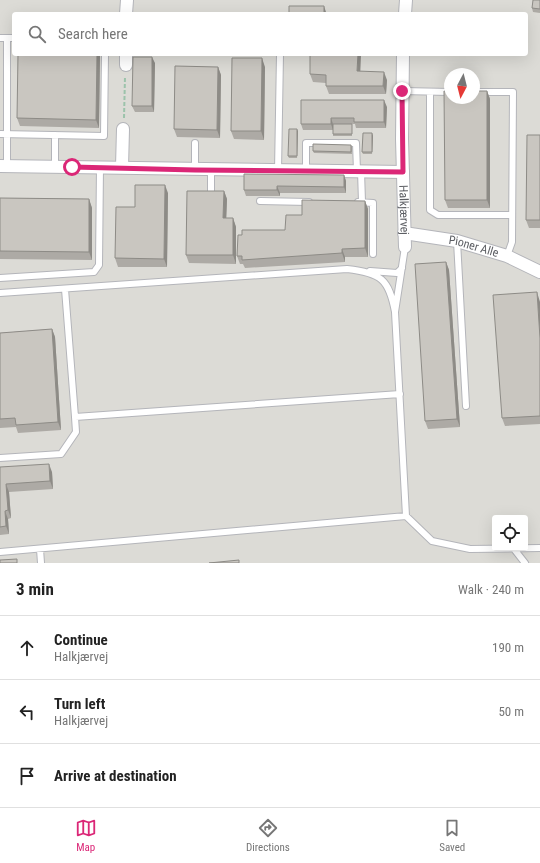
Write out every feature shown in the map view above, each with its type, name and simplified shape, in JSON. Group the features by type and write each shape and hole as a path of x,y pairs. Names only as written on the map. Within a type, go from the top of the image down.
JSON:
{"street":[{"path":"126,12 127,0"},
{"path":"405,12 406,0"},
{"name":"Halkjærvej","path":"403,56 402,91 405,248"},
{"path":"122,167 123,129"},
{"name":"Halkjærvej","path":"3,166 403,172"},
{"name":"Pioner Alle","path":"404,233 457,240 507,256 540,272"}],"lane":[{"path":"0,38 11,38 7,134 3,166"},
{"path":"0,134 104,136 105,56"},
{"path":"278,171 280,56"},
{"path":"402,91 444,92"},
{"path":"430,92 430,210 438,215 512,214"},
{"path":"480,92 512,92 512,242 507,256"},
{"path":"55,135 55,167"},
{"path":"195,143 195,170"},
{"path":"306,171 306,143 356,144 362,202"},
{"path":"0,278 94,272 99,265 100,167"},
{"path":"211,170 211,199"},
{"path":"260,201 315,202"},
{"path":"354,202 373,203 373,254"},
{"path":"457,240 466,406"},
{"path":"395,312 405,248"},
{"path":"0,293 348,268 397,273 402,268"},
{"path":"363,270 386,282 392,293 395,312 406,516 432,541 470,549 492,549"},
{"path":"0,458 61,454 76,432 65,289"},
{"path":"75,417 400,394"},
{"path":"0,552 406,516"},
{"path":"528,548 540,548"},
{"path":"40,549 41,563"},
{"path":"516,551 525,563"}],"path":[{"path":"123,129 126,59"}],"shaded area":[{"path":"0,0 540,0 540,563 0,563"}],"building":[{"path":"533,0 540,0 540,9 532,8"},
{"path":"289,6 324,6 324,12 289,12"},
{"path":"18,56 97,56 96,120 17,118"},
{"path":"310,56 358,56 357,71 384,72 383,86 326,86 326,75 310,74"},
{"path":"133,57 152,57 152,106 132,106"},
{"path":"232,58 262,58 261,131 231,131"},
{"path":"175,66 218,67 217,130 174,129"},
{"path":"480,91 487,91 487,200 445,200 444,104 480,104"},
{"path":"301,100 384,100 384,122 354,122 354,118 331,118 331,124 301,124"},
{"path":"333,124 352,124 352,134 333,134"},
{"path":"289,129 297,129 297,156 288,156"},
{"path":"363,133 372,133 372,152 362,152"},
{"path":"527,135 540,135 540,220 526,220"},
{"path":"313,144 351,145 351,152 313,151"},
{"path":"244,174 344,175 344,187 277,186 277,190 244,190"},
{"path":"135,185 165,185 164,259 115,258 116,207 135,207"},
{"path":"187,191 224,191 223,218 233,218 233,255 186,255"},
{"path":"0,198 89,199 89,252 0,251"},
{"path":"302,200 365,201 365,248 342,249 342,253 242,260 242,256 237,256 238,235 242,235 242,230 285,230 286,215 302,215"},
{"path":"446,262 457,419 425,421 415,264"},
{"path":"537,292 540,338 540,416 502,418 493,295"},
{"path":"52,329 58,422 16,425 15,418 0,419 0,333"},
{"path":"49,464 50,481 6,484 8,510 5,511 6,526 0,527 0,467"},
{"path":"17,559 17,563 0,563 0,560"},
{"path":"239,560 239,563 209,563"}],"route":[{"path":"72,167 403,172 402,91"}]}
